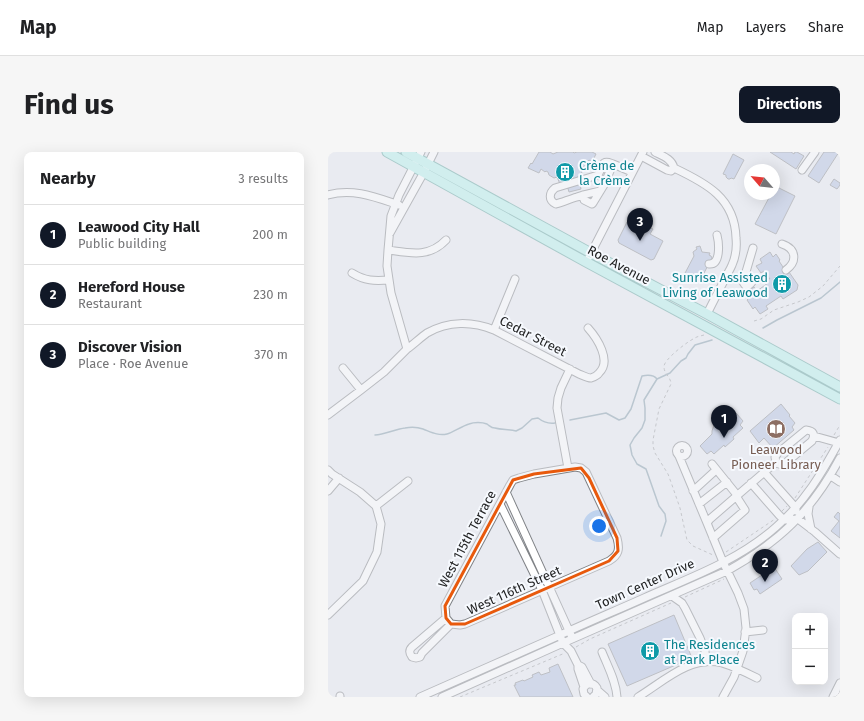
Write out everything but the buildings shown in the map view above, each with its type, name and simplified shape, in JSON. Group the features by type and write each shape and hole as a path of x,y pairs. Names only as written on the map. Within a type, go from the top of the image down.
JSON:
{"main road":[{"name":"Roe Avenue","path":"387,152 417,159"},
{"name":"Roe Avenue","path":"406,152 417,159 426,168 586,262 840,399"},
{"name":"Roe Avenue","path":"426,168 707,314 840,387"},
{"path":"685,315 701,316 707,314"}],"street":[{"path":"389,235 434,152"},
{"path":"655,152 669,159 673,163 674,168 714,190 721,197 730,211 734,222 737,251 732,265 707,314"},
{"path":"802,170 814,152"},
{"path":"586,262 642,154 667,170 670,171 674,168"},
{"path":"407,349 394,303 387,266 391,216 399,195 417,159"},
{"path":"600,191 556,204 550,199 551,193 555,188 598,175 606,162 632,172"},
{"path":"583,195 584,200 592,204 604,185 613,164"},
{"path":"328,193 360,193 405,207"},
{"path":"709,264 712,265 714,263 718,254 719,245 717,236"},
{"path":"388,250 409,253 427,252 434,250 446,240"},
{"path":"782,244 788,246 794,256 792,266 786,270"},
{"path":"748,269 753,272 753,278 750,285 745,285 744,279 753,248"},
{"path":"352,273 371,281 389,280"},
{"path":"494,330 515,280"},
{"name":"Cedar Street","path":"328,415 384,372 407,349 428,333 443,326 454,324 472,324 488,327 579,374 590,378 597,376 601,371 604,361 600,345 588,328"},
{"path":"343,368 361,390"},
{"path":"568,468 557,408 560,388 570,369"},
{"path":"776,462 775,457 806,430 810,430 814,433 814,436"},
{"path":"814,436 839,441"},
{"path":"776,462 783,465 812,441 814,436"},
{"name":"Town Center Drive","path":"420,697 737,556 777,527 796,508 819,477 839,441"},
{"path":"679,456 744,609 745,632 743,651 734,677 722,697"},
{"name":"Town Center Drive","path":"442,697 672,596 729,574 767,547 798,519 809,507 831,476 840,458"},
{"path":"707,524 710,519 776,462"},
{"path":"693,491 714,467 727,482 745,510 713,538"},
{"name":"West 115th Terrace","path":"446,618 445,606 513,480 528,475 568,468"},
{"name":"West 116th Street","path":"451,624 465,624 609,561 614,557 619,546 586,472 581,468 568,468"},
{"path":"328,470 360,492 376,506 381,524 377,552 363,581 328,615"},
{"path":"764,472 796,508 798,519"},
{"path":"831,476 840,482"},
{"path":"328,491 339,478"},
{"path":"376,506 408,481"},
{"path":"699,504 727,482"},
{"path":"751,483 784,520 798,519 839,552"},
{"path":"506,492 534,556 559,635 563,643 571,650 578,665 584,694"},
{"path":"500,504 527,560 573,639 571,650"},
{"path":"809,507 808,514 812,529"},
{"path":"515,535 524,531"},
{"path":"527,560 534,556"},
{"path":"672,596 682,603 685,608 705,651 706,662"},
{"path":"446,618 451,624 422,653 420,657 412,657 410,648 446,618"},
{"path":"745,632 763,630"},
{"path":"429,633 435,640"},
{"path":"602,652 617,689 617,697"},
{"path":"638,697 670,676 697,663 722,663 757,678"},
{"path":"578,665 582,667 591,684 594,685 594,695 606,697"},
{"path":"833,697 840,683"},
{"path":"584,694 586,684 591,684"}],"path":[{"path":"754,321 761,319 774,310 809,297 823,286 840,266"},
{"path":"704,334 695,338 672,355 664,364 664,370 671,381 671,384 659,409 653,446 655,453 668,474 672,485 680,508 687,540 693,546 715,556"},
{"path":"460,697 571,650 590,639 678,600 729,574"}],"highlighted area":[{"path":"581,468 589,478 617,538 618,551 609,561 465,624 451,624 446,618 445,606 513,480 534,474"}],"waterway":[{"path":"763,328 821,298 840,282"},
{"path":"661,536 666,521 665,514 659,506 646,469 637,464 632,455 630,445 642,428 645,420 644,400 657,379 670,373 681,361 686,358 695,345 712,340"},
{"path":"570,420 606,413 619,420 625,418 631,409 642,376 646,375 657,379"},
{"path":"375,435 412,427 444,434 463,426 478,422 487,424 492,428 516,431 532,419 538,418 542,421 555,423"}],"tunnel":[{"path":"752,282 753,275"}],"place":[{"name":"Crème de la Crème","path":"565,172"},
{"name":"Discover Vision","path":"640,241"},
{"name":"Sunrise Assisted Living of Leawood","path":"782,284"},
{"name":"Leawood Pioneer Library","path":"776,429"},
{"name":"Leawood City Hall","path":"724,438"},
{"name":"Hereford House","path":"765,582"},
{"name":"The Residences at Park Place","path":"650,651"}]}
